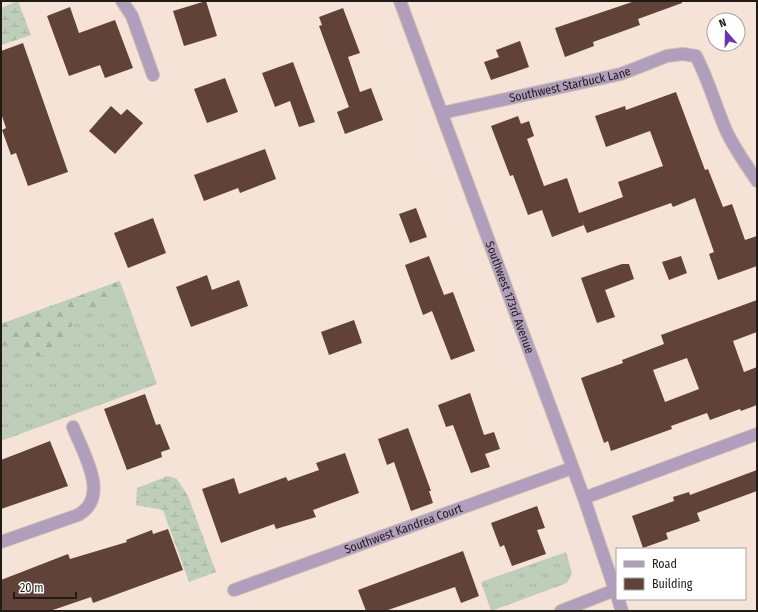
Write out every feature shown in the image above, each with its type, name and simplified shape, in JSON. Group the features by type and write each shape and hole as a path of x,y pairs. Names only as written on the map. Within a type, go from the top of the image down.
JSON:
{"street":[{"path":"122,1 132,16 153,75"},
{"name":"Southwest 173rd Avenue","path":"400,1 584,498 616,592"},
{"name":"Southwest Starbuck Lane","path":"442,113 621,74 667,56 683,54 696,56 706,75 725,128 757,181"},
{"path":"1,542 78,515 88,506 93,497 94,482 73,427"},
{"path":"584,498 757,434"},
{"name":"Southwest Kandrea Court","path":"234,590 572,468"},
{"path":"561,611 616,595"},
{"name":"Southwest 173rd Avenue","path":"619,600 622,611"}],"green space":[{"path":"18,1 31,35 1,45 1,8"},
{"path":"120,281 157,384 1,441 1,324"},
{"path":"120,281 117,295 105,309 99,312 92,312 72,309 69,313 72,325 68,337 59,347 48,355 32,355 1,344 1,324"},
{"path":"168,476 177,479 188,496 216,572 189,582 163,510 136,505 137,488"},
{"path":"566,552 572,573 567,583 491,611 481,582"}],"building":[{"path":"206,1 217,36 184,46 173,11"},
{"path":"635,1 682,1 682,3 638,19 640,25 593,42 594,46 565,57 555,28"},
{"path":"70,7 79,33 115,20 133,68 105,78 100,65 69,76 47,16"},
{"path":"343,8 360,53 348,57 360,92 371,88 383,120 345,134 337,112 349,107 319,26 322,25 319,17"},
{"path":"520,41 529,67 491,80 484,62 499,57 496,50"},
{"path":"23,43 68,172 28,186 16,153 11,155 2,130 6,128 1,113 1,51"},
{"path":"293,62 315,122 299,127 290,101 275,107 262,73"},
{"path":"225,78 238,112 207,123 194,89"},
{"path":"676,92 705,170 708,169 723,207 732,204 745,240 757,236 757,266 718,280 709,254 714,252 695,198 673,207 671,203 587,233 584,225 552,237 542,210 528,215 513,175 510,176 491,126 518,116 521,124 529,121 534,136 527,139 544,186 567,178 579,213 623,197 618,182 663,166 650,131 606,147 595,116 625,106 626,110"},
{"path":"111,106 121,115 127,109 143,123 115,154 89,131"},
{"path":"265,149 276,179 240,193 238,188 204,201 194,175"},
{"path":"416,208 427,237 410,243 399,214"},
{"path":"153,218 166,253 128,268 114,233"},
{"path":"429,256 444,295 453,292 475,351 451,360 432,311 423,315 405,265"},
{"path":"681,256 687,273 669,280 662,262"},
{"path":"622,264 629,264 634,279 605,290 615,317 597,323 581,278"},
{"path":"207,275 212,290 239,280 248,306 191,327 176,287"},
{"path":"757,300 757,332 733,341 744,372 757,367 757,405 741,411 740,409 710,420 707,413 671,426 672,429 611,451 608,441 604,443 581,378 623,363 622,360 664,344 661,335","holes":["687,358 699,389 665,402 653,370"]},
{"path":"354,320 362,343 329,355 321,332"},
{"path":"470,393 484,435 494,432 500,449 485,454 490,467 471,473 453,425 446,427 438,405"},
{"path":"145,394 156,425 160,424 170,449 161,452 162,457 127,470 104,409"},
{"path":"408,428 431,491 429,491 433,503 411,511 394,462 387,465 378,439"},
{"path":"50,441 68,486 1,509 1,460"},
{"path":"345,453 359,493 313,510 316,517 276,529 274,524 221,543 202,489 234,478 239,494 286,477 288,481 319,470 316,463"},
{"path":"757,470 757,491 697,513 700,521 666,533 668,539 643,548 632,516 674,501 673,497 689,492 690,495"},
{"path":"537,506 545,528 537,530 546,554 512,566 504,545 500,547 491,523"},
{"path":"168,529 183,570 93,603 91,597 50,611 1,611 1,580 68,554 70,559 127,542 126,540 152,530 153,534"},
{"path":"463,551 479,596 461,603 455,587 385,611 366,611 358,590"}]}
